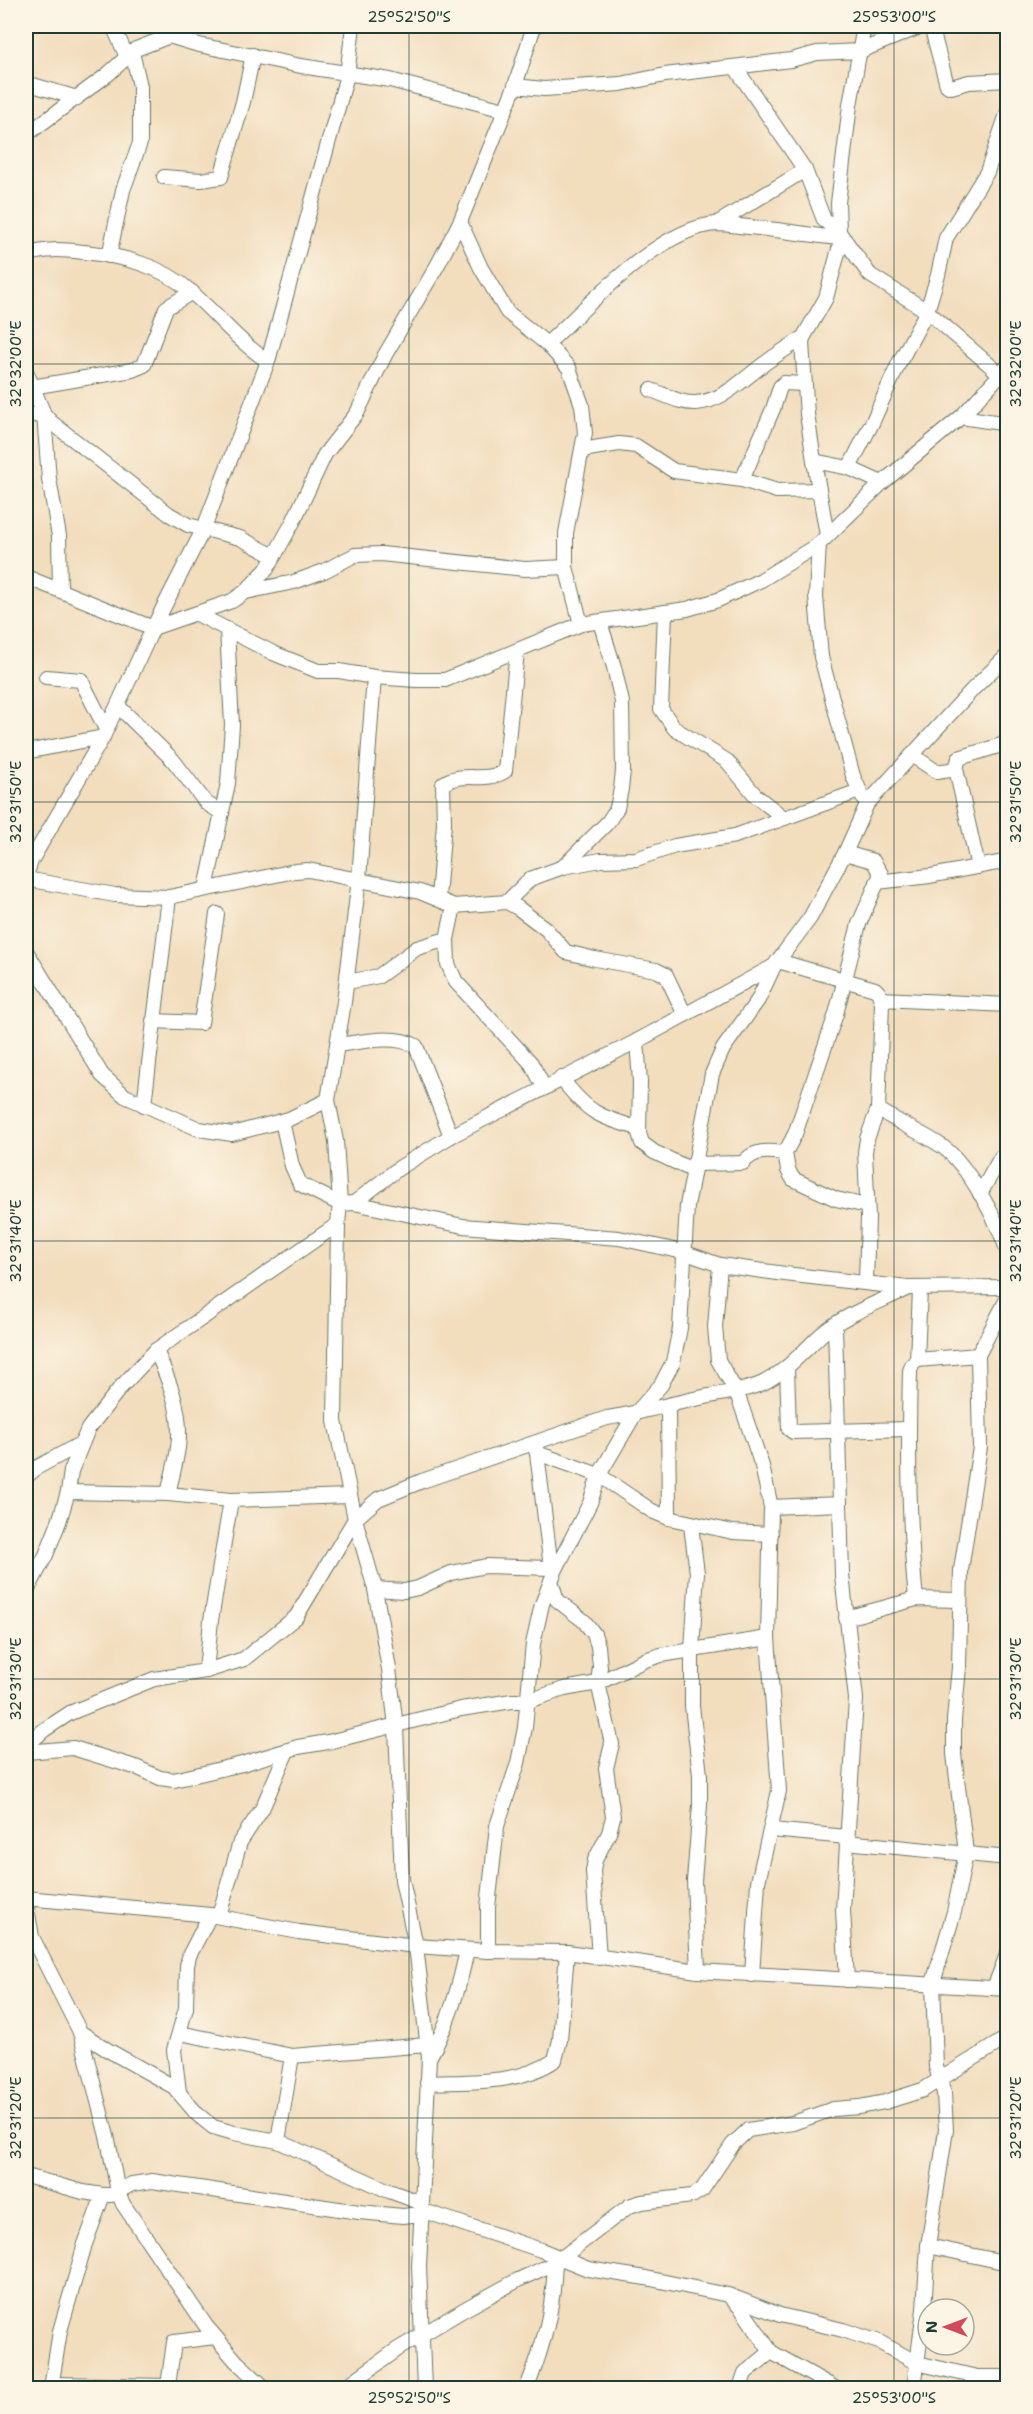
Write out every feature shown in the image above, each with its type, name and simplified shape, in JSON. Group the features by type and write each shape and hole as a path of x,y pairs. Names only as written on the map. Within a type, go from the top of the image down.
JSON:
{"street":[{"path":"109,256 123,190 140,143 140,86 130,55 113,26"},
{"path":"26,135 130,55 157,39 196,26"},
{"path":"353,26 347,75 268,361 204,528 153,628 105,733 31,861 26,877 115,895 169,897 308,870 359,879 438,898 454,906 507,902 546,929 566,952 656,970 666,975 685,1015"},
{"path":"26,576 153,628 232,601 245,592 267,569 293,522 325,454 357,412 460,222 515,86 534,26"},
{"path":"651,390 680,401 696,403 712,400 803,338 826,298 843,238 839,192 850,105 864,26"},
{"path":"515,86 544,89 621,84 664,75 791,60 817,53 860,51 922,26"},
{"path":"931,26 946,85 951,87 969,82 1008,80"},
{"path":"170,36 199,45 347,75 390,80 504,110"},
{"path":"164,177 201,180 221,177 243,102 253,56"},
{"path":"197,614 296,664 318,671 339,671 374,677 445,680 581,624 687,609 718,600 761,580 823,539 882,483 961,417 1004,370 927,311 870,276 843,238 824,220 805,170 735,67"},
{"path":"26,83 77,98"},
{"path":"849,468 898,365 927,311 946,238 987,172 1008,111"},
{"path":"547,344 619,277 663,245 686,231 716,224 805,170"},
{"path":"460,222 473,253 507,312 547,344 569,368 582,405 585,433 566,533 566,567 581,624"},
{"path":"716,224 843,238"},
{"path":"26,255 38,250 63,250 109,256 157,268 192,292 249,349 268,361"},
{"path":"32,387 144,366 166,308 192,292"},
{"path":"803,338 804,384 819,490 823,539 816,596 821,657 859,791 867,804"},
{"path":"26,371 44,415 49,479 59,536 60,590"},
{"path":"742,480 782,384 804,384"},
{"path":"26,414 44,415 170,514 188,525 240,538 274,556"},
{"path":"961,417 1008,424"},
{"path":"582,450 619,444 636,446 674,471 742,480 777,491 819,490"},
{"path":"814,461 849,468 882,483"},
{"path":"245,592 294,582 324,571 355,555 388,555 525,569 566,567"},
{"path":"665,612 660,710 675,729 727,761 756,796 784,818"},
{"path":"563,867 608,822 616,808 621,789 622,702 600,622"},
{"path":"206,889 228,783 232,725 227,629"},
{"path":"438,898 444,824 442,784 449,778 496,777 505,771 517,651"},
{"path":"488,1951 488,1907 497,1826 518,1763 525,1727 533,1644 542,1604 552,1573 580,1525 599,1475 634,1414 661,1385 673,1362 680,1328 684,1279 683,1252 693,1167 712,1074 729,1039 758,1000 776,963 810,918 845,853 867,804 973,689 1008,655"},
{"path":"46,677 81,680 105,733"},
{"path":"347,1204 328,1100 347,982 359,879 374,677"},
{"path":"118,706 173,760 206,803 222,813"},
{"path":"26,752 105,733"},
{"path":"978,867 956,770 959,758 1008,743"},
{"path":"912,755 938,772 956,770"},
{"path":"507,902 531,879 563,867 601,860 636,859 675,846 735,836 859,791"},
{"path":"845,853 873,861 881,874 859,924 850,952 846,981 795,1134 785,1153 788,1170 793,1179 836,1199 867,1206"},
{"path":"877,882 1008,861"},
{"path":"144,1105 169,897"},
{"path":"454,906 447,939 448,964 456,982 531,1063 544,1087"},
{"path":"153,1021 201,1023 217,914"},
{"path":"347,982 379,976 417,948 447,939"},
{"path":"26,951 102,1075 125,1096 199,1129 221,1134 232,1134 282,1121 328,1100"},
{"path":"424,2388 419,2266 428,2052 416,1946 402,1880 396,1726 375,1589 349,1496 335,1421 338,1224 347,1204 451,1136 637,1041 776,963 875,989 881,999 878,1109 866,1145 866,1282"},
{"path":"881,999 1008,1005"},
{"path":"337,1045 378,1040 406,1041 416,1046 451,1136"},
{"path":"637,1041 640,1082 639,1128 642,1143 654,1152 693,1167 735,1165 743,1163 749,1155 755,1152 785,1153"},
{"path":"561,1078 578,1100 590,1110 611,1121 639,1128"},
{"path":"878,1109 943,1147 956,1160 980,1194 1003,1235 1008,1253"},
{"path":"282,1121 292,1166 300,1184 347,1204 464,1226 619,1238 683,1252 720,1265 914,1288 1008,1287"},
{"path":"980,1194 1001,1157 1008,1152"},
{"path":"26,1593 46,1555 68,1492 71,1471 88,1429 120,1388 156,1350 338,1224"},
{"path":"720,1265 715,1327 718,1360 737,1393 762,1466 771,1507 768,1638 779,1791 758,1882 752,1975"},
{"path":"26,1746 44,1730 70,1713 154,1679 206,1671 244,1659 296,1617 355,1519 378,1499 422,1481 535,1449 607,1418 710,1396 737,1393 763,1383 787,1368 825,1332 861,1311 914,1288"},
{"path":"914,1288 917,1360"},
{"path":"914,2388 924,2309 927,2246 946,2130 944,2093 939,2080 933,1983 954,1912 966,1853 954,1754 954,1720 959,1667 959,1599 965,1538 980,1447 978,1354 1008,1297"},
{"path":"835,1326 842,1575 856,1700 843,1910 847,1980"},
{"path":"156,1350 170,1385 178,1413 180,1434 168,1494"},
{"path":"916,1599 911,1545 910,1371 917,1360 978,1354"},
{"path":"787,1368 789,1429 794,1432 909,1429"},
{"path":"668,1406 669,1518"},
{"path":"26,1477 82,1443"},
{"path":"535,1449 599,1475 652,1511 669,1518 691,1525 734,1532 771,1533"},
{"path":"535,1449 557,1599 584,1621 594,1634 600,1667 598,1683 612,1744 606,1768 612,1817 609,1833 595,1860 593,1871 599,1958"},
{"path":"54,1458 71,1471"},
{"path":"68,1492 168,1494 231,1500 349,1496"},
{"path":"206,1671 231,1500"},
{"path":"771,1507 840,1504"},
{"path":"691,1525 697,1598 692,1649 692,1706 700,1775 694,1881 698,1971"},
{"path":"375,1589 418,1588 451,1573 486,1566 552,1573"},
{"path":"846,1618 916,1599 959,1599"},
{"path":"26,1752 74,1748 160,1778 174,1780 461,1709 512,1701 528,1701 564,1689 598,1683 645,1660 692,1649 768,1638"},
{"path":"179,2092 174,2050 186,2008 189,1956 214,1915 240,1842 262,1809 287,1751"},
{"path":"771,1830 1008,1858"},
{"path":"265,2388 236,2361 215,2337 123,2204 118,2192 108,2140 80,2032 32,1937 26,1900 214,1915 298,1932 416,1946 488,1951 567,1952 698,1971 752,1975 1001,1988 1008,1952"},
{"path":"180,2032 292,2056 428,2052 439,2040 453,2007 467,1950"},
{"path":"427,2083 481,2082 504,2079 536,2070 555,2060 560,2040 567,1952"},
{"path":"80,2032 106,2049 159,2077 179,2092 197,2114 213,2127 278,2141 389,2191 430,2213 559,2261 588,2269 728,2295 780,2315 843,2330 879,2342 917,2363 1003,2381"},
{"path":"344,2388 398,2349 518,2280 559,2261 629,2206 642,2202 692,2196 702,2190 733,2144 748,2130 793,2123 833,2109 885,2102 923,2090 1008,2037"},
{"path":"278,2141 292,2056"},
{"path":"26,2176 83,2192 103,2195 118,2192 132,2184 152,2181 359,2212 404,2216 421,2208"},
{"path":"103,2195 85,2244 60,2331 52,2386 168,2386 174,2342 215,2337"},
{"path":"927,2246 1008,2263"},
{"path":"527,2388 544,2342 559,2261"},
{"path":"728,2295 741,2308 771,2352 829,2387"},
{"path":"740,2388 745,2373 771,2352"}]}
